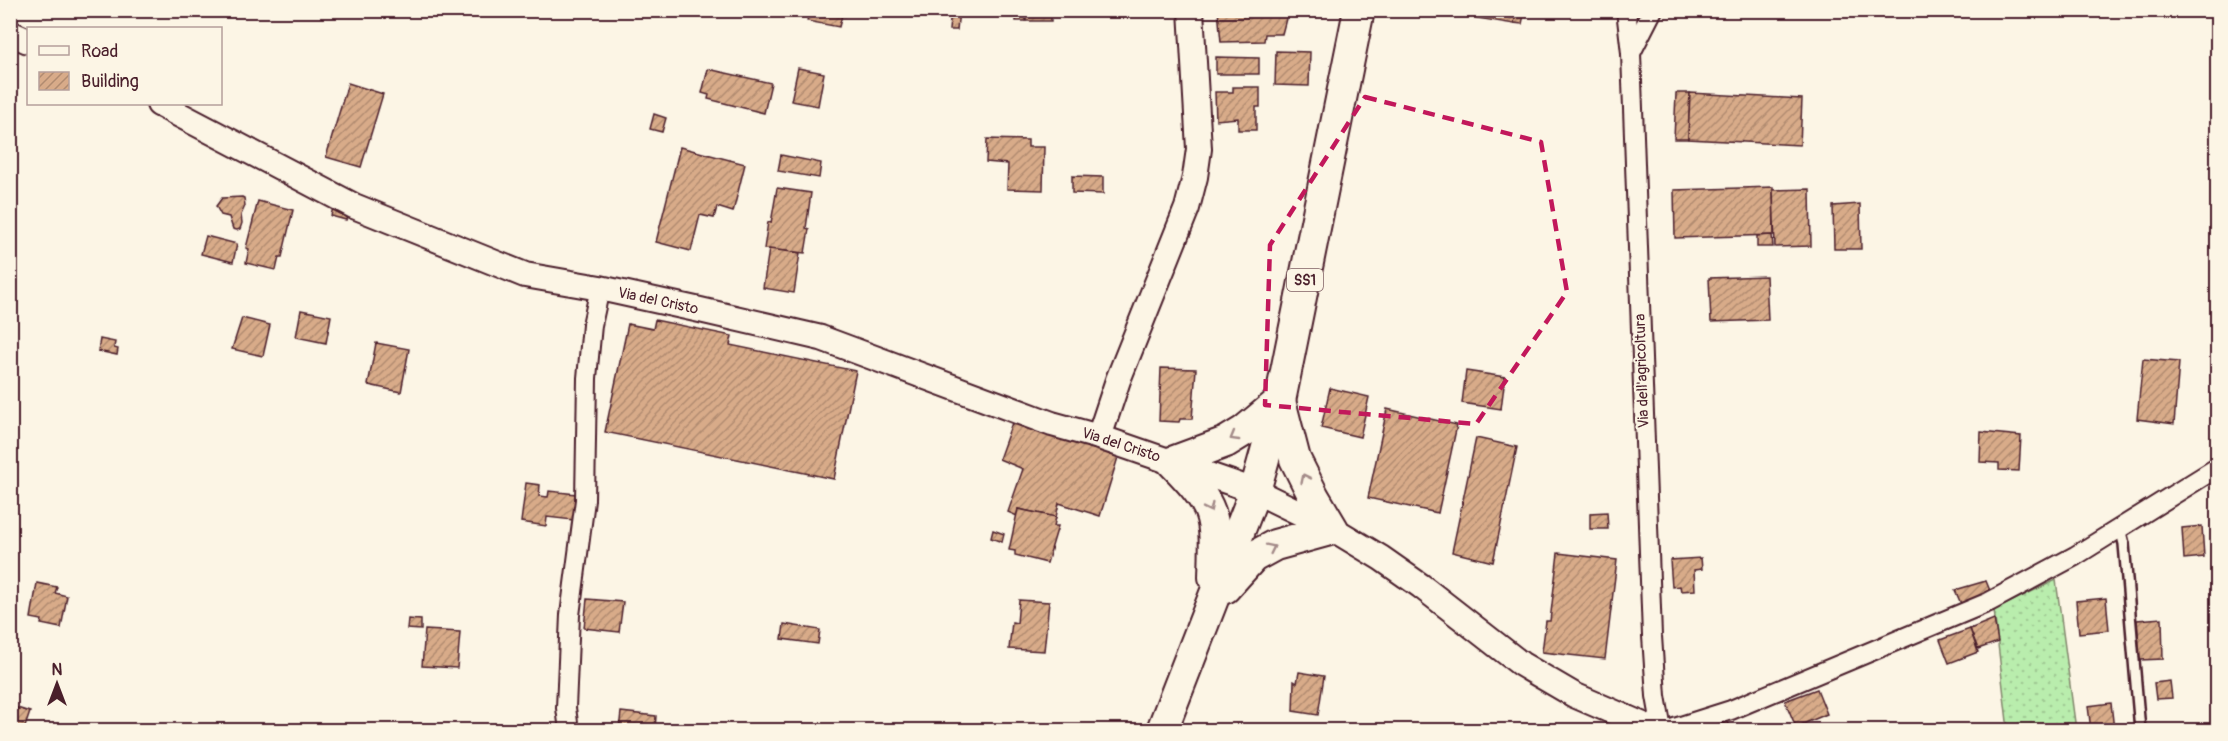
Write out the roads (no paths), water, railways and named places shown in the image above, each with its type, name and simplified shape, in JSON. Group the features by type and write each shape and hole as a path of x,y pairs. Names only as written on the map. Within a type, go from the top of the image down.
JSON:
{"main road":[{"name":"SS1","path":"1162,730 1255,491 1280,401 1359,10"},
{"path":"1280,401 1295,459 1333,529 1275,545 1253,557 1213,601 1216,531 1213,516 1207,502 1196,487 1172,462 1226,442 1244,431 1280,401"}],"street":[{"path":"1099,437 1118,380 1186,208 1195,177 1199,149 1191,10"},
{"name":"Via dell'agricoltura","path":"1626,10 1631,53 1652,636 1656,696 1662,730"},
{"path":"1631,53 1653,10"},
{"path":"10,33 27,41"},
{"name":"Via del Cristo","path":"161,105 354,206 525,275 600,288 820,338 1052,424 1099,437 1255,491 1333,529 1381,558 1421,586 1521,664 1574,695 1655,730"},
{"path":"568,730 566,708 570,615 585,500 587,378 592,325 600,288"},
{"path":"1668,730 1731,710 1989,602 2047,572 2217,467"}],"lane":[{"path":"2120,528 2124,544 2140,730"}]}
